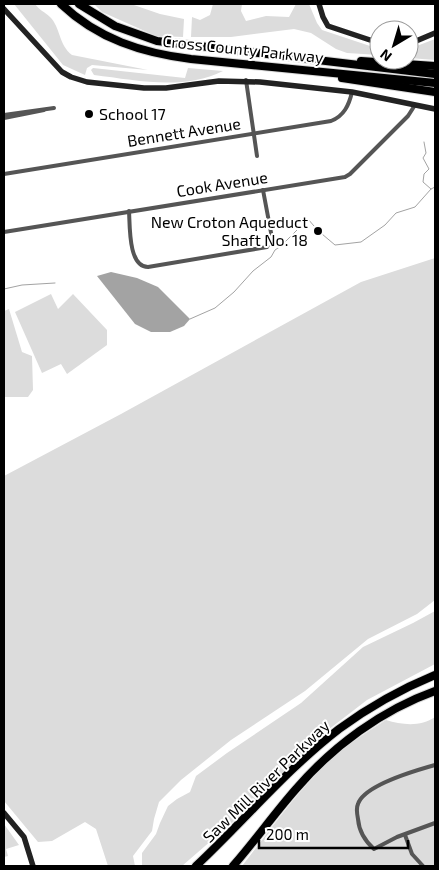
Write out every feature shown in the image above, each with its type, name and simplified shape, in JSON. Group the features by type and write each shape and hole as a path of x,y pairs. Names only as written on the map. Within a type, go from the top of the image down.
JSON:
{"highway":[{"path":"56,4 72,13"},
{"name":"Cross County Parkway","path":"61,4 112,38 153,53 191,59 435,83"},
{"name":"Cross County Parkway","path":"79,4 115,26 157,41 435,74"},
{"path":"326,62 368,61 435,66"},
{"path":"301,70 337,78 435,92"},
{"name":"Saw Mill River Parkway","path":"196,866 300,763 333,734 354,718 384,700 435,675"},
{"name":"Saw Mill River Parkway","path":"234,865 296,789 334,751 378,719 404,704 435,691"}],"street":[{"path":"319,4 328,26 369,40"},
{"path":"5,11 58,68 66,75 76,79 108,85 151,88 246,80 352,92 435,109"},
{"path":"419,40 435,33"},
{"path":"246,80 257,156"},
{"name":"Bennett Avenue","path":"4,174 334,120 345,111 352,92"},
{"name":"Cook Avenue","path":"4,232 345,177 408,116 415,104"},
{"path":"4,116 54,108"},
{"path":"129,211 136,262 144,267 267,246 272,241 263,190"},
{"path":"435,765 401,775 382,784 367,793 358,802 358,821 362,834 366,842 374,849 435,823"},
{"path":"4,813 24,837 33,866"},
{"path":"405,835 412,854 423,866"}],"shaded area":[{"path":"14,4 35,4 48,15 54,21 67,51 72,55 148,70 92,65 87,68 85,75 63,65"},
{"path":"94,4 131,4 160,14 184,19 183,37 156,36 102,12"},
{"path":"213,4 242,4 241,11 246,21 266,16 289,17 296,4 309,4 322,30 369,46 369,54 347,53 336,49 311,33 294,29 231,37 191,37 192,17 200,20 210,15"},
{"path":"435,39 435,60 419,59 419,45"},
{"path":"93,68 185,78 188,68 223,71 192,81 159,82 94,75 91,70"},
{"path":"435,258 435,600 417,614 368,639 305,691 231,740 181,780 159,802 152,831 133,856 135,866 108,866 96,829 85,822 52,841 38,842 4,801 4,476 361,282"},
{"path":"111,272 137,278 158,287 190,319 184,326 170,332 151,332 135,324 97,276"},
{"path":"51,294 58,309 73,294 107,330 107,345 67,374 61,364 42,373 15,312"},
{"path":"9,309 22,352 32,356 33,390 28,397 4,397 4,311"},
{"path":"435,611 435,664 367,700 315,740 243,813 182,866 142,866 142,853 156,834 168,806 190,792 196,776 301,703 363,647"},
{"path":"435,717 435,866 242,866 308,783 354,741 386,720 418,724"},
{"path":"4,824 19,845 6,849 8,856 4,857"}],"waterway":[{"path":"424,142 426,153 423,158 429,169 424,174 423,182 431,189"},
{"path":"322,234 335,245 361,242 385,225 396,213 415,207 435,187"},
{"path":"190,319 215,308 234,292 253,271 271,257 275,250 308,219 314,226"},
{"path":"4,289 22,285 55,283"}],"place":[{"name":"School 17","path":"89,114"},
{"name":"New Croton Aqueduct Shaft No. 18","path":"318,231"}]}
